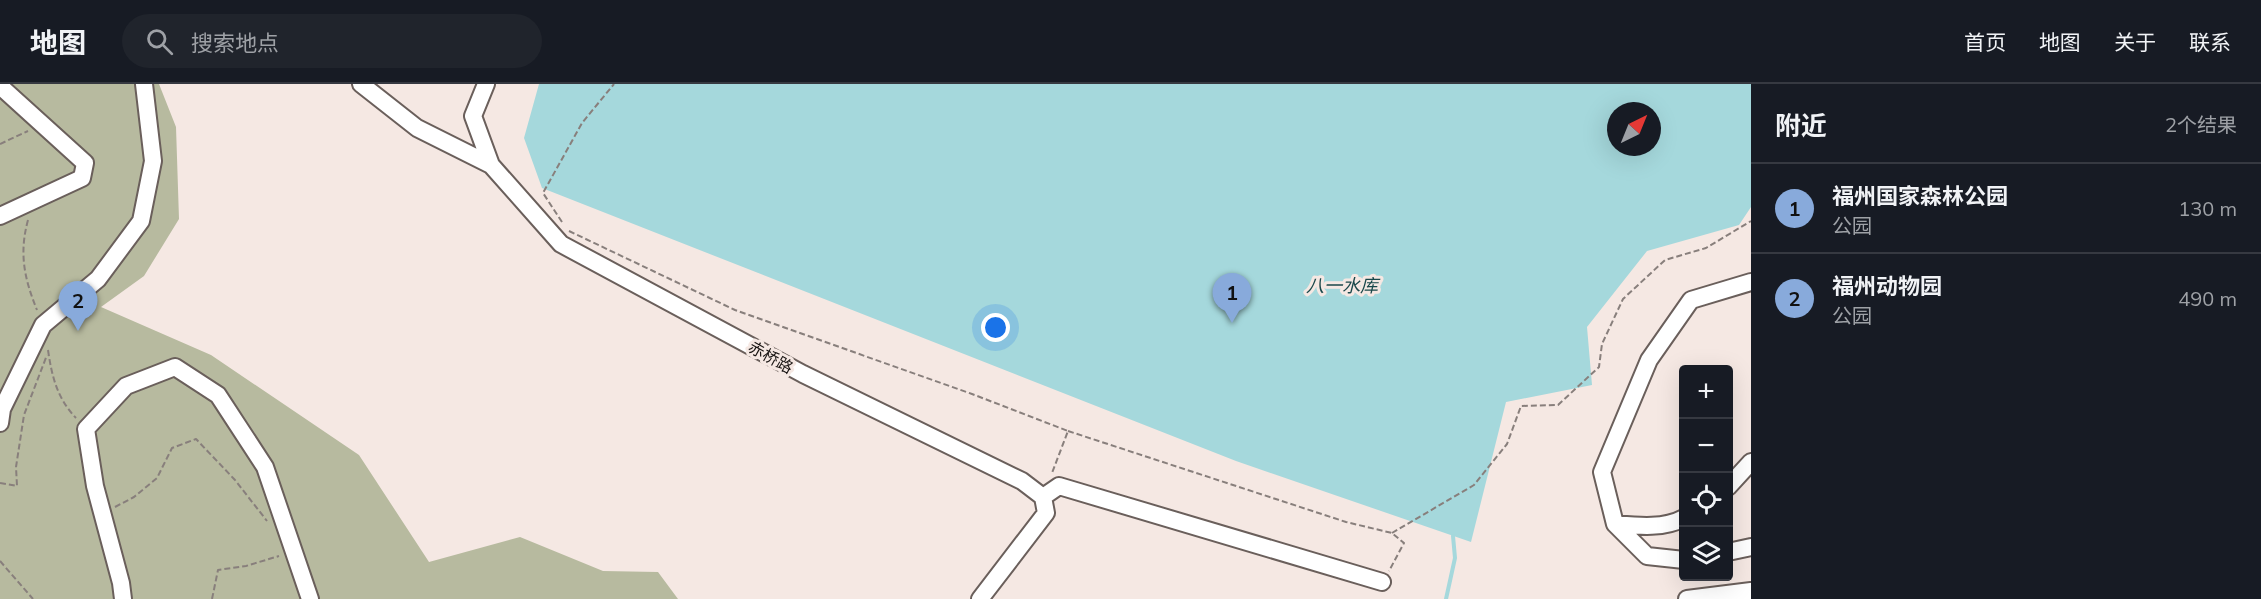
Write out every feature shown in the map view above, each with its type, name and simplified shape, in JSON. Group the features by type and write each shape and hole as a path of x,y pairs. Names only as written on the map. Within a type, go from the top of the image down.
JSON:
{"street":[{"path":"0,423 2,409 43,325 98,279 141,221 153,161 144,84"},
{"path":"361,84 417,128 491,165"},
{"name":"赤桥路","path":"486,84 473,116 491,165 561,243 803,374 1022,481 1043,497"},
{"path":"0,86 85,163 82,178 0,216"},
{"path":"1679,560 1647,556 1615,524 1602,472 1649,360 1691,300 1751,282"},
{"path":"123,599 121,583 95,486 86,429 126,386 175,367 218,395 265,467 310,599"},
{"path":"1733,482 1751,462"},
{"path":"980,599 1046,513 1043,497 1059,486 1383,582"},
{"path":"1615,524 1639,526 1674,523 1679,520"},
{"path":"1733,551 1751,547"},
{"path":"1687,599 1751,591"}],"path":[{"path":"614,84 582,123 543,193 567,230 735,310 972,394 1068,431 1346,522 1392,533 1404,543 1383,582"},
{"path":"1,142 45,125"},
{"path":"1392,533 1474,485 1507,444 1521,406 1558,405 1599,367 1602,344 1623,299 1665,260 1706,248 1751,221"},
{"path":"0,483 17,486 16,467 24,415 48,352"},
{"path":"1052,475 1068,431"},
{"path":"102,514 134,497 157,477 172,448 196,439 235,480 270,525"},
{"path":"212,599 218,570 246,566 293,552"},
{"path":"0,561 33,599"}],"green space":[{"path":"0,84 159,84 176,127 179,219 144,276 101,307 211,355 359,455 429,562 520,537 603,571 658,572 678,599 0,599"}],"water":[{"name":"八一水库","path":"539,84 1751,84 1751,207 1739,225 1647,251 1587,327 1592,385 1506,402 1471,542 1236,461 542,188 524,138"}],"waterway":[{"path":"1446,599 1455,558 1453,536"}],"place":[{"name":"福州国家森林公园","path":"1232,323"},
{"name":"福州动物园","path":"78,331"}]}
